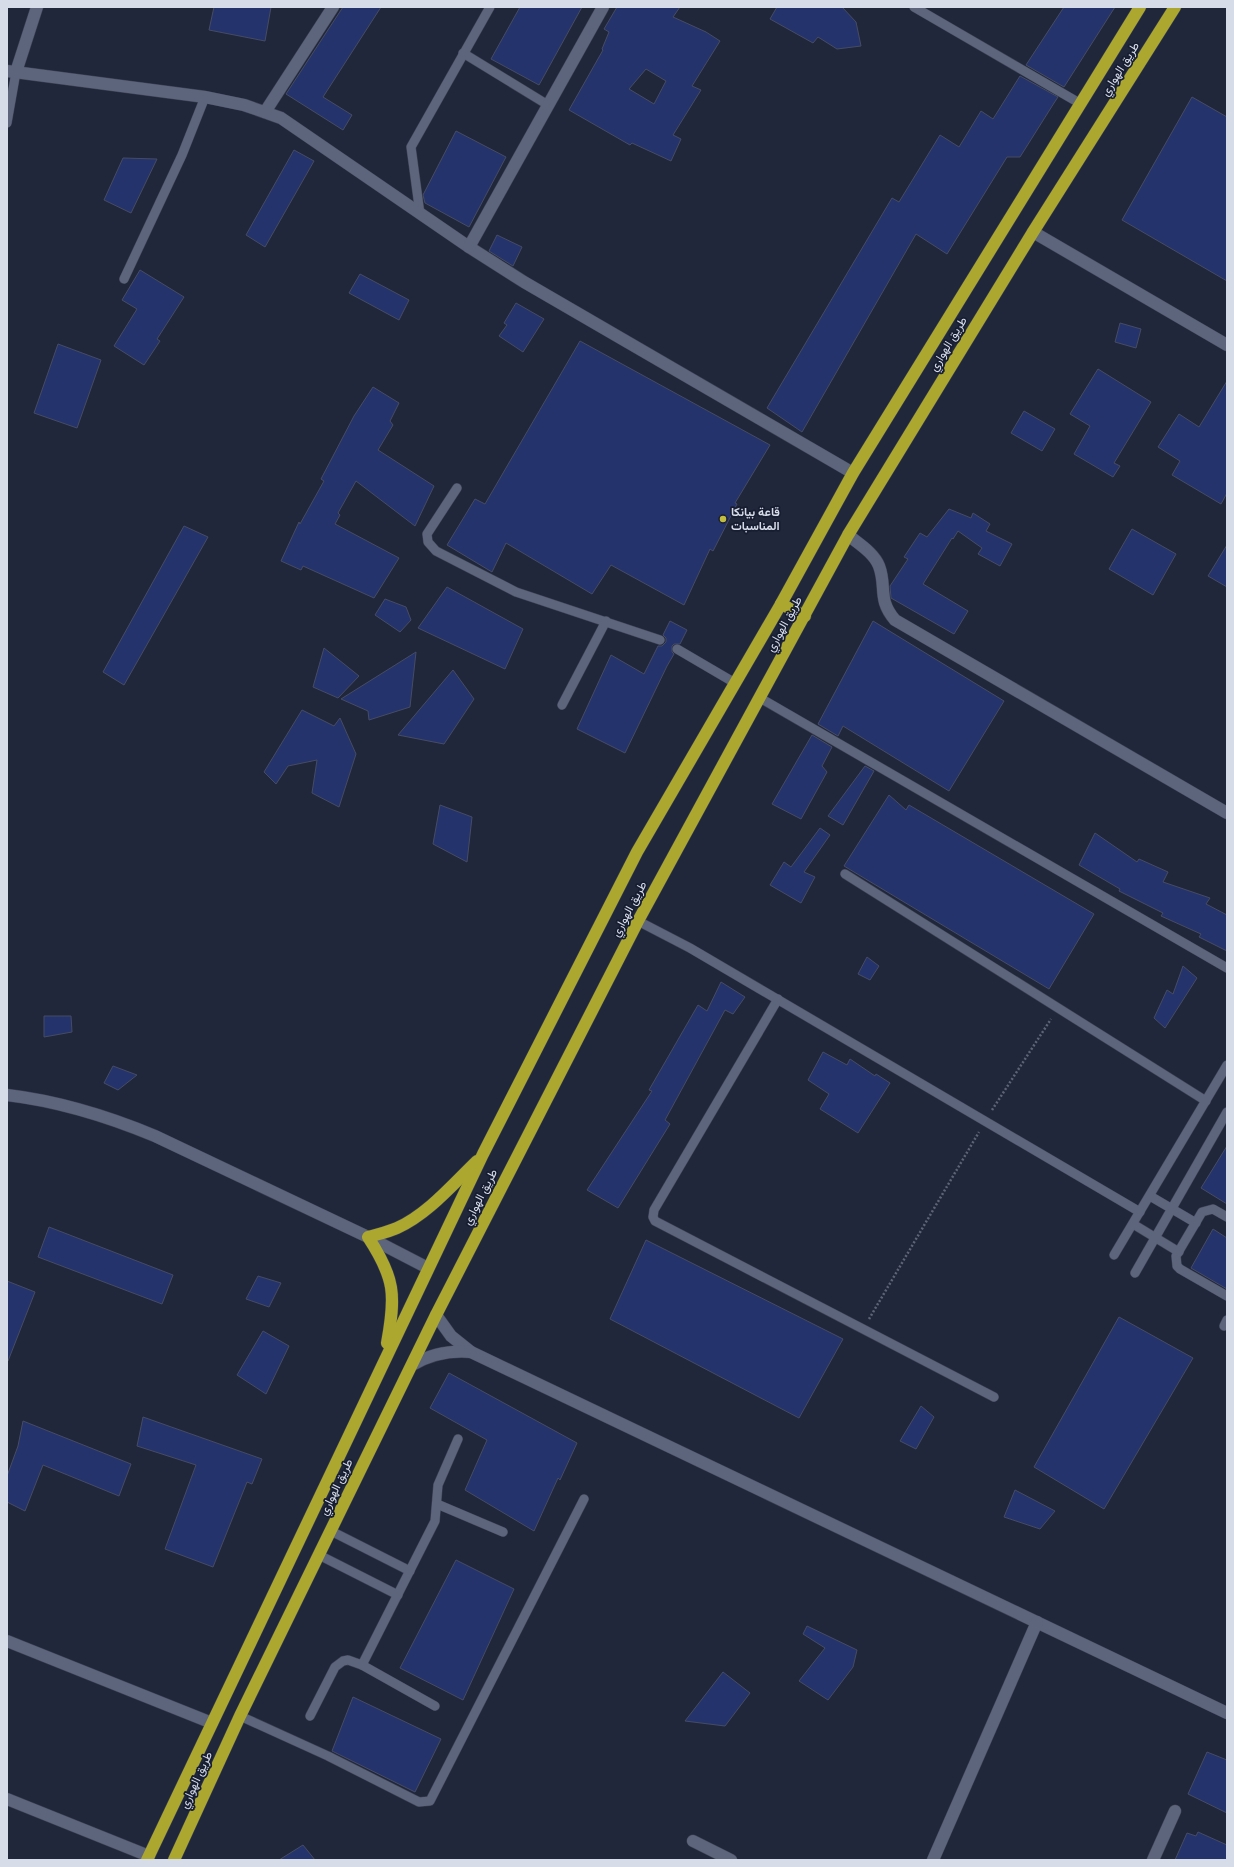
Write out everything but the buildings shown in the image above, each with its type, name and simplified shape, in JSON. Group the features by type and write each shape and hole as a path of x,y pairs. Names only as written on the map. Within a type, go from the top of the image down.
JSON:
{"highway":[{"name":"طريق الهواري","path":"148,1858 483,1154 636,852 781,604 853,473 1140,7"},
{"name":"طريق الهواري","path":"174,1860 240,1716 436,1314 638,921 848,535 1033,232 1175,7"},
{"path":"781,604 805,616"},
{"path":"384,1360 392,1317 392,1290 383,1259 368,1237 397,1228 422,1212 483,1154"}],"street":[{"path":"37,7 12,71 205,97 244,104 281,118 468,247 524,282 853,473"},
{"path":"264,112 333,7"},
{"path":"468,247 603,7"},
{"path":"1033,232 1227,345"},
{"path":"848,535 871,555 879,566 884,604 895,620 1227,813"},
{"path":"7,1095 52,1102 121,1122 155,1136 368,1237 428,1268"},
{"path":"436,1314 451,1336 471,1352 1227,1713"},
{"path":"412,1365 422,1359 446,1352 471,1352"},
{"path":"933,1860 1037,1622"},
{"path":"7,1641 212,1723"},
{"path":"7,1799 148,1858"},
{"path":"1153,1860 1175,1811"},
{"path":"693,1841 731,1860"}],"lane":[{"path":"420,214 410,147 490,7"},
{"path":"914,7 1081,104"},
{"path":"464,53 548,105"},
{"path":"7,123 12,71"},
{"path":"124,279 182,155 205,97"},
{"path":"457,488 427,534 428,542 436,551 516,592 660,640"},
{"path":"562,705 606,621"},
{"path":"677,649 735,683"},
{"path":"760,698 1227,968"},
{"path":"845,874 1206,1101"},
{"path":"638,921 690,948 778,999 1140,1212"},
{"path":"778,999 654,1210 653,1217 659,1224 994,1397"},
{"path":"1114,1255 1227,1065"},
{"path":"1135,1272 1227,1112"},
{"path":"1150,1196 1196,1223"},
{"path":"1227,1217 1213,1209 1202,1212 1179,1252 1176,1261 1180,1269 1227,1296"},
{"path":"1133,1224 1179,1252"},
{"path":"362,1665 436,1521 438,1485 458,1439"},
{"path":"240,1716 328,1756 419,1802 430,1801 584,1499"},
{"path":"437,1504 503,1532"},
{"path":"331,1531 410,1571"},
{"path":"319,1555 398,1595"},
{"path":"310,1716 335,1667 338,1663 348,1660 362,1665 435,1706"}],"path":[{"path":"863,1330 985,1121 1058,1008"}],"place":[{"name":"قاعة بيانكا المناسبات","path":"723,519"}]}
